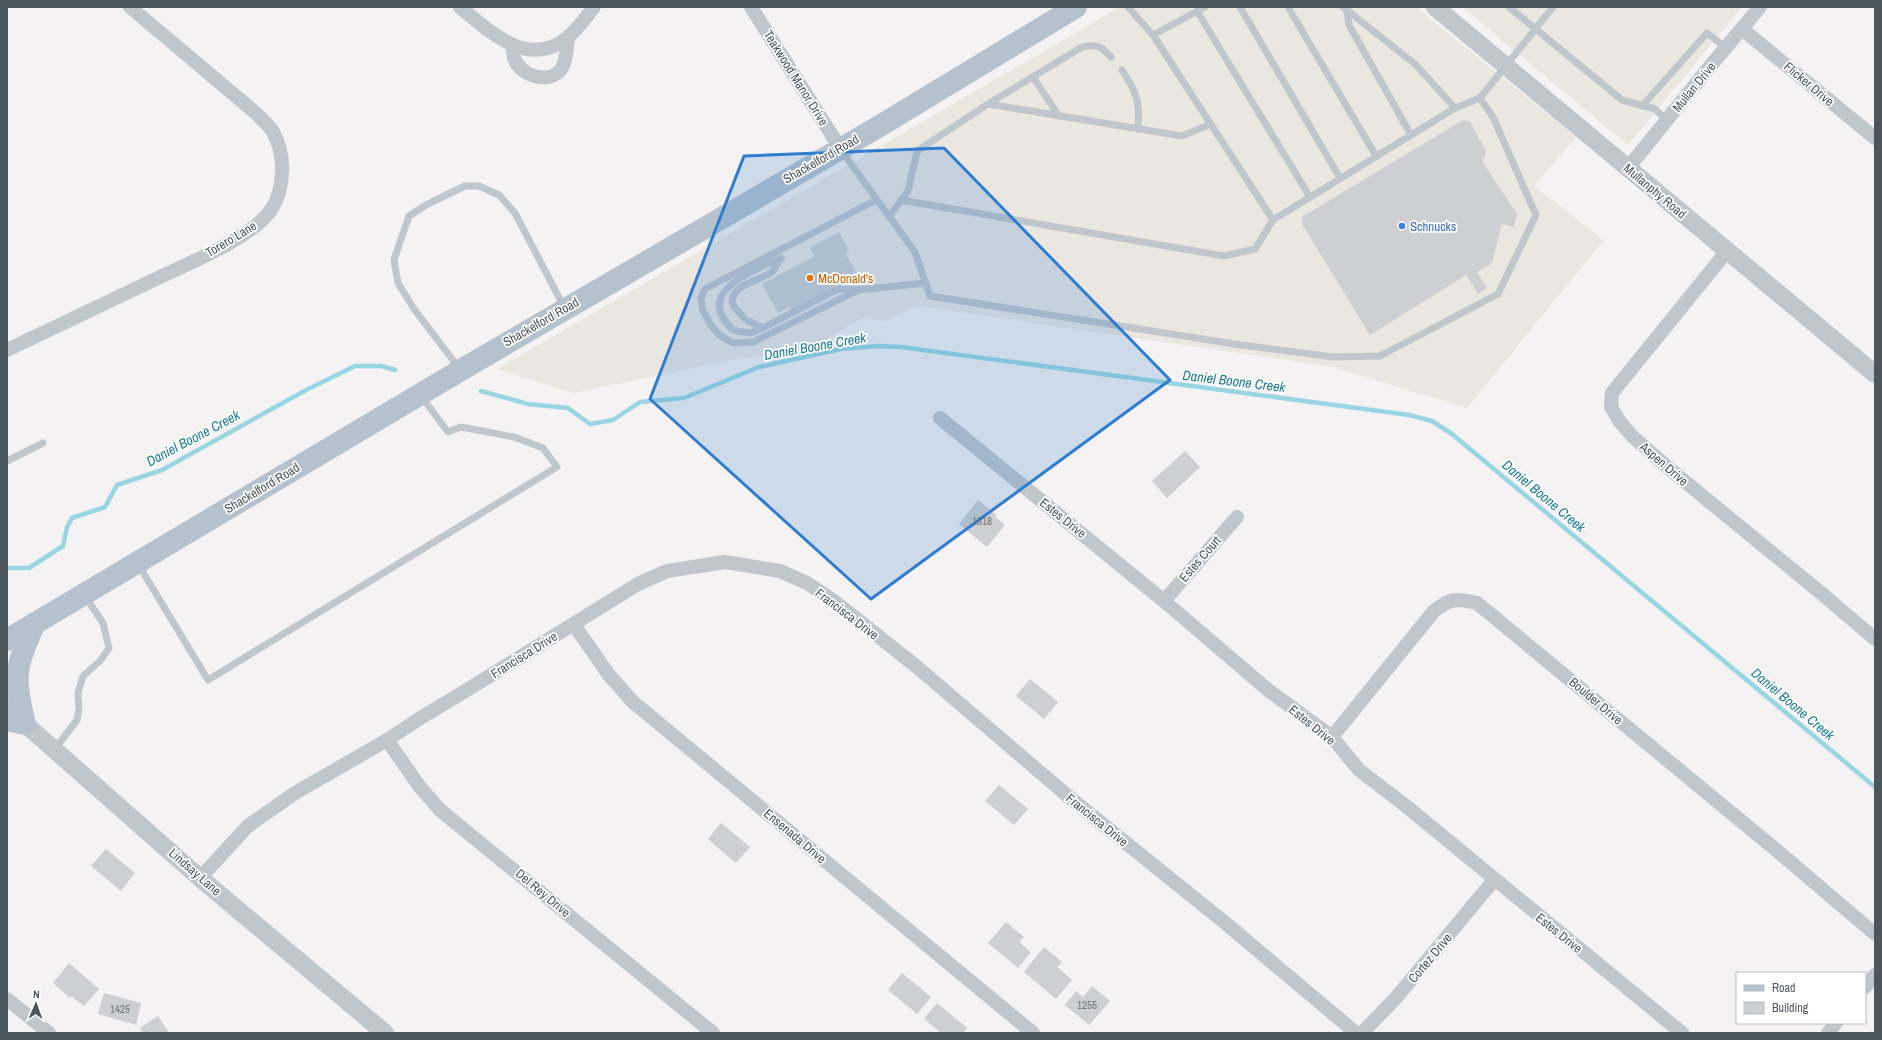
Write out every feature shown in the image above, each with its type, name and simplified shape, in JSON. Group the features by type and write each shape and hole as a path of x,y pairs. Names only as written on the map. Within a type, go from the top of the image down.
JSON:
{"main road":[{"name":"Shackelford Road","path":"7,640 565,308 878,127 1076,7"},
{"path":"7,623 35,623 22,651 17,676 18,696 16,722"}],"street":[{"name":"Torero Lane","path":"7,350 236,239 256,226 270,210 279,194 282,173 281,152 273,132 257,114 130,7"},
{"path":"460,7 488,30 513,46 523,49 539,50 552,47 568,38 594,7"},
{"name":"Teakwood Manor Drive","path":"751,7 840,148"},
{"name":"Mullanphy Road","path":"1435,7 1875,374"},
{"name":"Mullan Drive","path":"1628,168 1760,7"},
{"name":"Flicker Drive","path":"1742,29 1875,138"},
{"path":"513,46 514,58 520,68 530,76 543,77 557,74 562,67 566,56 568,38"},
{"name":"Aspen Drive","path":"1728,251 1612,393 1611,407 1620,422 1633,437 1672,472 1821,592 1875,639"},
{"name":"Estes Drive","path":"940,418 1164,601 1268,690 1332,737 1359,770 1406,806 1494,880 1682,1033"},
{"name":"Estes Court","path":"1164,601 1237,517"},
{"name":"Francisca Drive","path":"200,878 248,826 295,793 387,740 638,584 667,572 696,566 724,562 751,565 780,572 807,583 834,601 917,667 1069,797 1229,926 1356,1033"},
{"name":"Boulder Drive","path":"1332,737 1434,611 1447,601 1463,600 1477,603 1775,849 1875,934"},
{"name":"Ensenada Drive","path":"574,625 609,675 633,702 1033,1033"},
{"name":"Lindsay Lane","path":"7,708 16,722 54,750 200,878 385,1033"},
{"name":"Del Rey Drive","path":"387,740 406,768 440,810 713,1033"},
{"name":"Cortez Drive","path":"1362,1033 1395,999 1494,880"},
{"path":"1866,986 1875,975"},
{"path":"7,999 49,1033"},
{"path":"1828,1033 1835,1024"}],"lane":[{"path":"1128,7 1153,35 1273,220"},
{"path":"1153,35 1205,7"},
{"path":"1240,7 1340,178"},
{"path":"1288,7 1376,156"},
{"path":"1509,7 1622,100 1655,109 1667,120"},
{"path":"901,200 1224,256 1255,249 1273,220 1455,108 1480,98 1553,7"},
{"path":"1345,9 1350,25 1411,135"},
{"path":"1345,9 1415,64 1455,108"},
{"path":"1197,11 1310,197"},
{"path":"1642,106 1707,33 1726,48"},
{"path":"889,217 908,191 917,151 988,104 1082,47 1093,45 1102,47 1111,57"},
{"path":"1122,70 1133,86 1139,108 1138,129"},
{"path":"1033,76 1059,116"},
{"path":"840,148 876,200 915,252 930,296 1241,345 1332,357 1380,356 1498,294 1536,216 1493,117 1480,98"},
{"path":"988,104 1182,136 1211,124"},
{"path":"460,370 414,309 398,283 394,260 401,238 409,216 426,205 465,186 479,186 499,195 515,213 565,308"},
{"path":"858,290 753,342 733,343 720,335 711,325 703,311 701,298 705,289 876,200"},
{"path":"763,328 746,320 734,307 732,301 735,293 748,283 772,272 781,259 785,247"},
{"path":"781,259 769,263 734,282 722,294 719,301 720,313 725,322 734,330 750,333 763,328 838,289 858,290 926,283"},
{"path":"137,562 208,680 557,467 544,448 514,437 461,426 448,432 419,394"},
{"path":"7,461 43,443"},
{"path":"54,750 77,720 79,710 78,693 83,676 100,661 108,648 103,623 84,594"}],"highlighted area":[{"path":"944,148 1170,380 871,599 650,399 744,156"}],"shaded area":[{"path":"1120,7 1416,7 1576,137 1534,186 1604,240 1467,408 1333,367 917,306 886,321 862,318 811,348 726,361 573,393 497,369"},
{"path":"1462,7 1742,7 1628,145"}],"building":[{"name":"Schnucks","path":"1463,120 1470,122 1486,151 1483,163 1517,214 1514,227 1502,224 1492,263 1477,272 1487,288 1478,294 1466,275 1370,335 1302,224 1302,217"},
{"name":"McDonald's","path":"839,232 849,251 845,253 856,272 835,283 837,286 791,310 789,307 778,313 762,284 815,256 810,248"},
{"path":"1185,451 1200,467 1167,498 1152,481"},
{"path":"978,500 997,515 995,517 1005,525 987,547 959,524"},
{"path":"1030,679 1058,702 1044,719 1016,696"},
{"path":"999,785 1028,809 1014,825 985,801"},
{"path":"721,823 750,847 736,863 708,839"},
{"path":"106,849 135,873 121,891 91,866"},
{"path":"1006,922 1024,937 1019,942 1031,952 1018,968 988,943"},
{"path":"1044,947 1062,962 1057,967 1072,980 1056,999 1024,972"},
{"path":"69,963 99,989 84,1006 71,996 70,998 53,983"},
{"path":"902,973 931,997 917,1014 888,990"},
{"path":"1092,986 1110,1001 1089,1025 1065,1005 1076,991 1083,997"},
{"path":"104,993 141,1003 136,1025 98,1014"},
{"path":"937,1003 967,1028 963,1033 941,1033 924,1019"},
{"path":"158,1016 169,1033 143,1033 140,1028"}],"waterway":[{"name":"Daniel Boone Creek","path":"481,391 528,404 568,408 590,424 613,420 640,402 684,398 759,367 841,349 879,346 901,347 1409,415 1432,421 1452,434 1875,787"},
{"name":"Daniel Boone Creek","path":"7,568 29,568 63,546 67,527 72,518 105,507 117,485 162,470 306,390 355,366 381,366 395,370"}],"place":[{"name":"Schnucks","path":"1402,226"},
{"name":"McDonald's","path":"810,278"}]}
